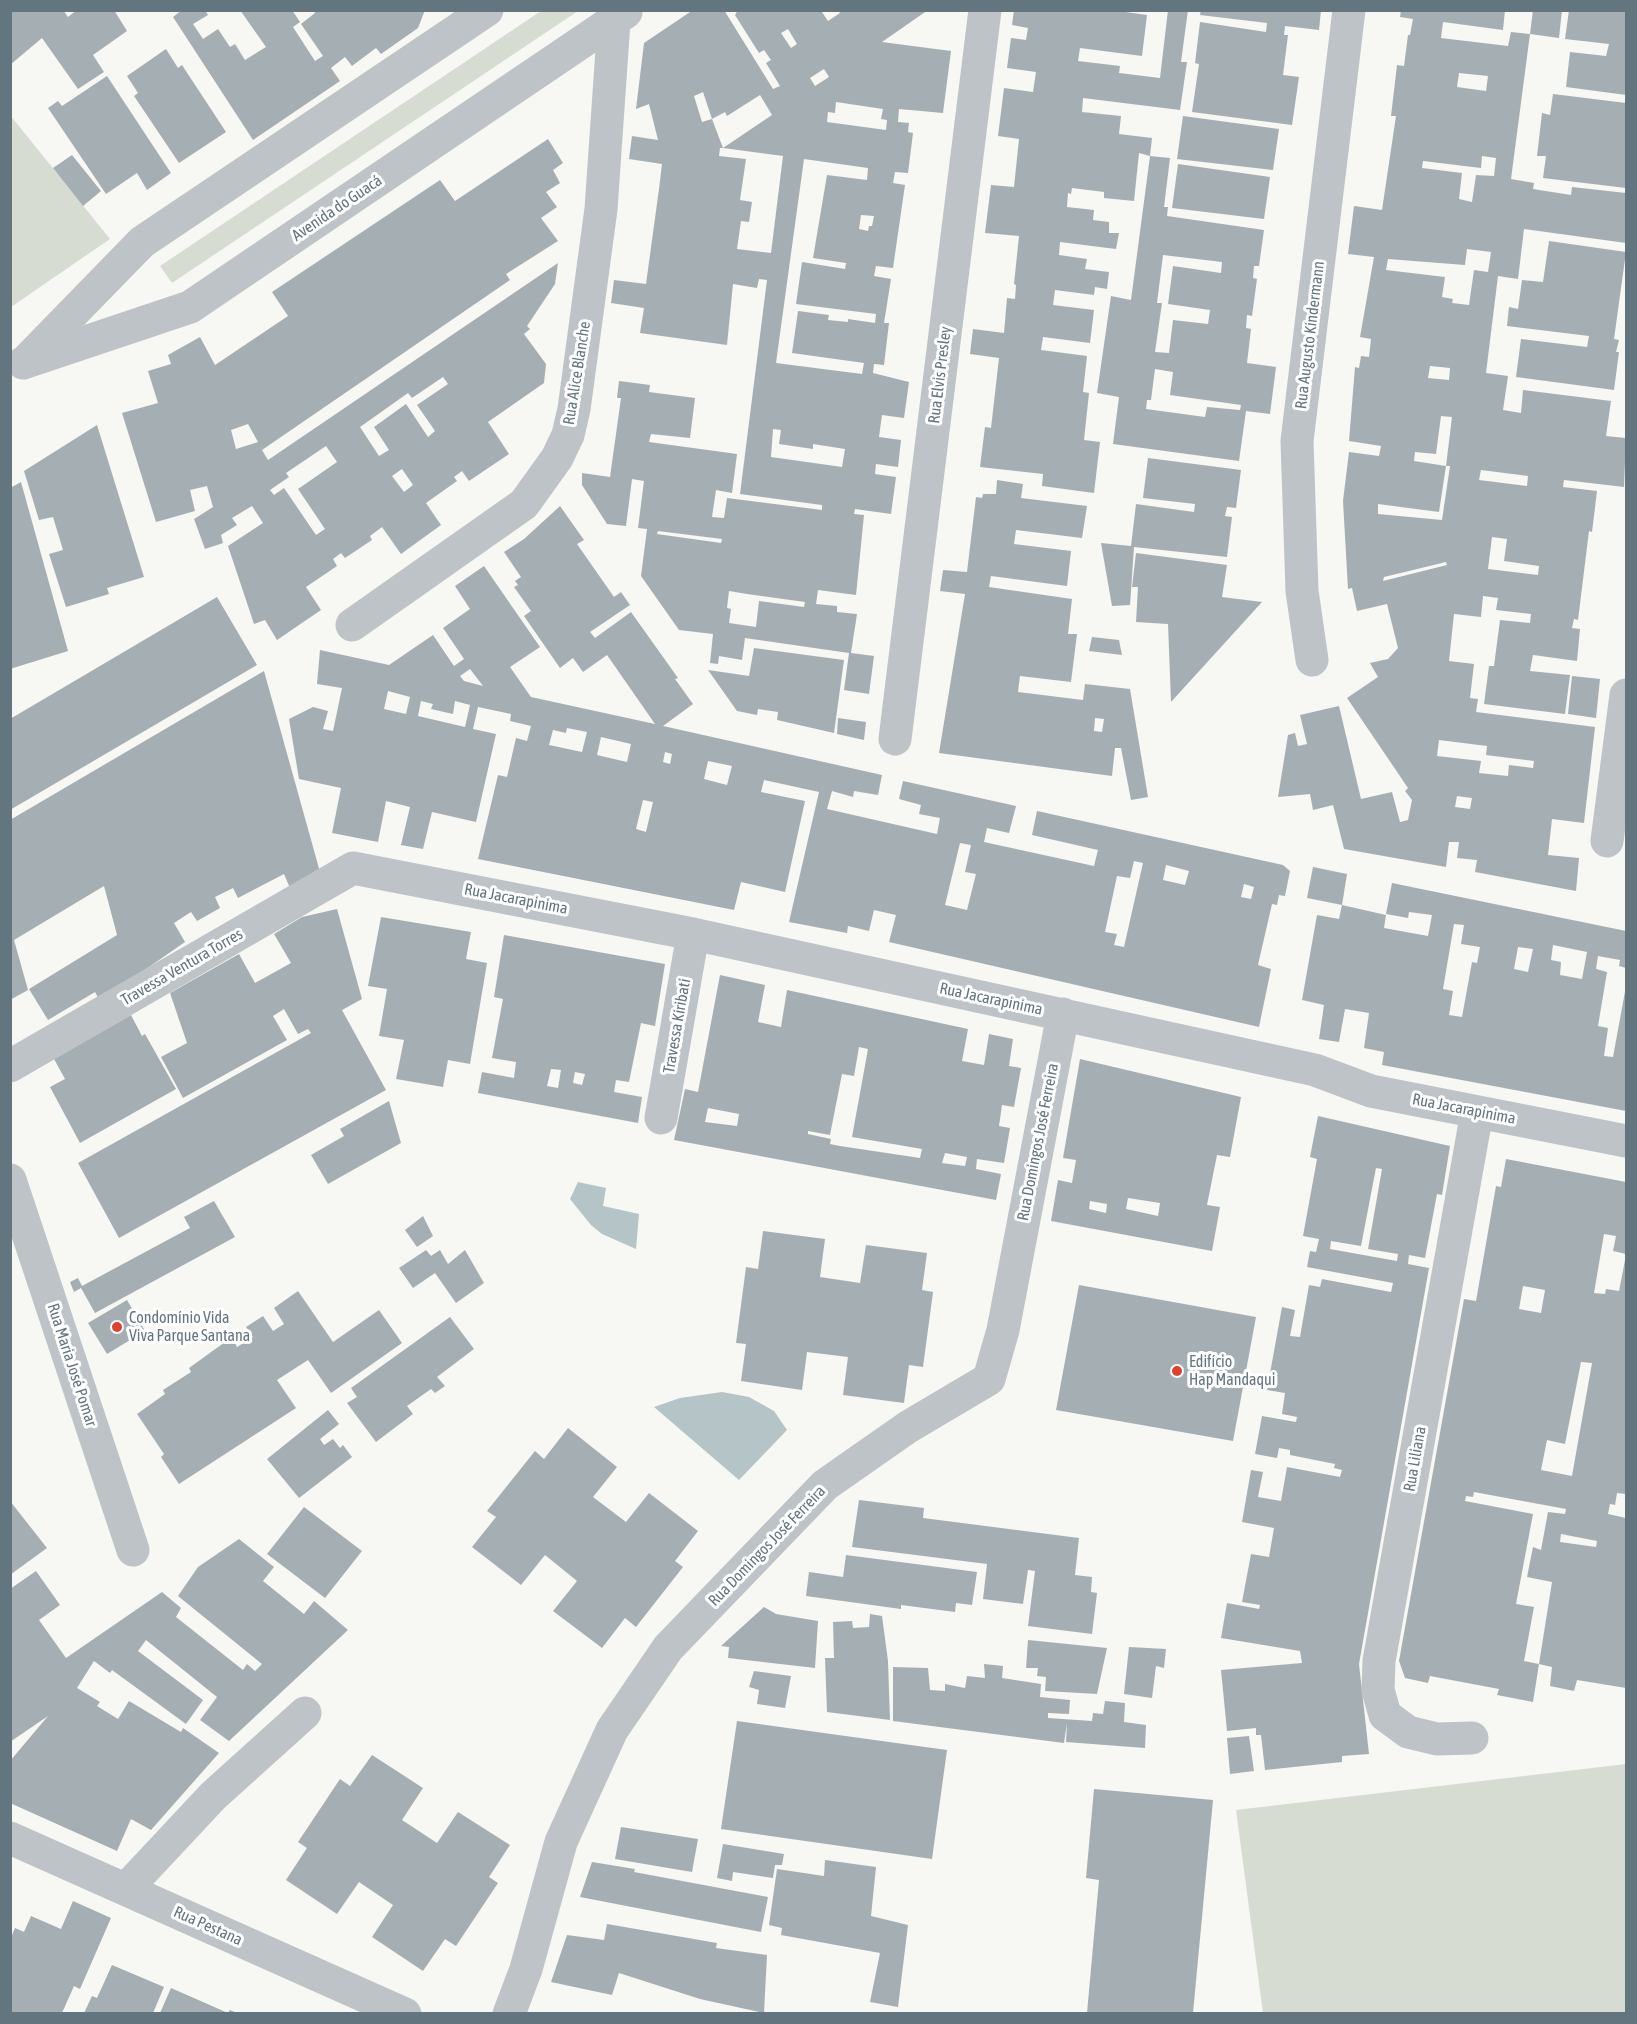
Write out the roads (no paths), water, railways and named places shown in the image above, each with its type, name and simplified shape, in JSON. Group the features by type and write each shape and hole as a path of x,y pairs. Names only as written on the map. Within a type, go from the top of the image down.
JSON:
{"street":[{"name":"Rua Elvis Presley","path":"895,739 985,10"},
{"name":"Rua Augusto Kindermann","path":"1312,660 1302,591 1297,441 1350,10"},
{"name":"Avenida do Guacá","path":"17,368 142,242 484,11"},
{"name":"Avenida do Guacá","path":"17,368 190,307 621,16"},
{"name":"Rua Alice Blanche","path":"352,625 524,504 557,458 568,435 574,409 601,209 621,16"},
{"path":"1607,841 1626,695"},
{"name":"Rua Jacarapinima","path":"353,868 693,934 1315,1070 1371,1091 1626,1141"},
{"name":"Travessa Ventura Torres","path":"10,1066 353,868"},
{"name":"Travessa Kiribati","path":"661,1118 693,934"},
{"name":"Rua Domingos José Ferreira","path":"509,2013 526,1969 561,1842 612,1730 668,1648 825,1485 908,1427 989,1379 1003,1330 1062,1014"},
{"name":"Rua Liliana","path":"1472,1738 1437,1739 1408,1732 1385,1715 1378,1690 1379,1661 1477,1112"},
{"name":"Rua Maria José Pomar","path":"10,1180 133,1550"},
{"path":"126,1889 213,1796 305,1713"},
{"name":"Rua Pestana","path":"10,1838 405,2013"}],"place":[{"name":"Condomínio Vida Viva Parque Santana","path":"117,1327"},
{"name":"Edifício Hap Mandaqui","path":"1177,1371"}]}
